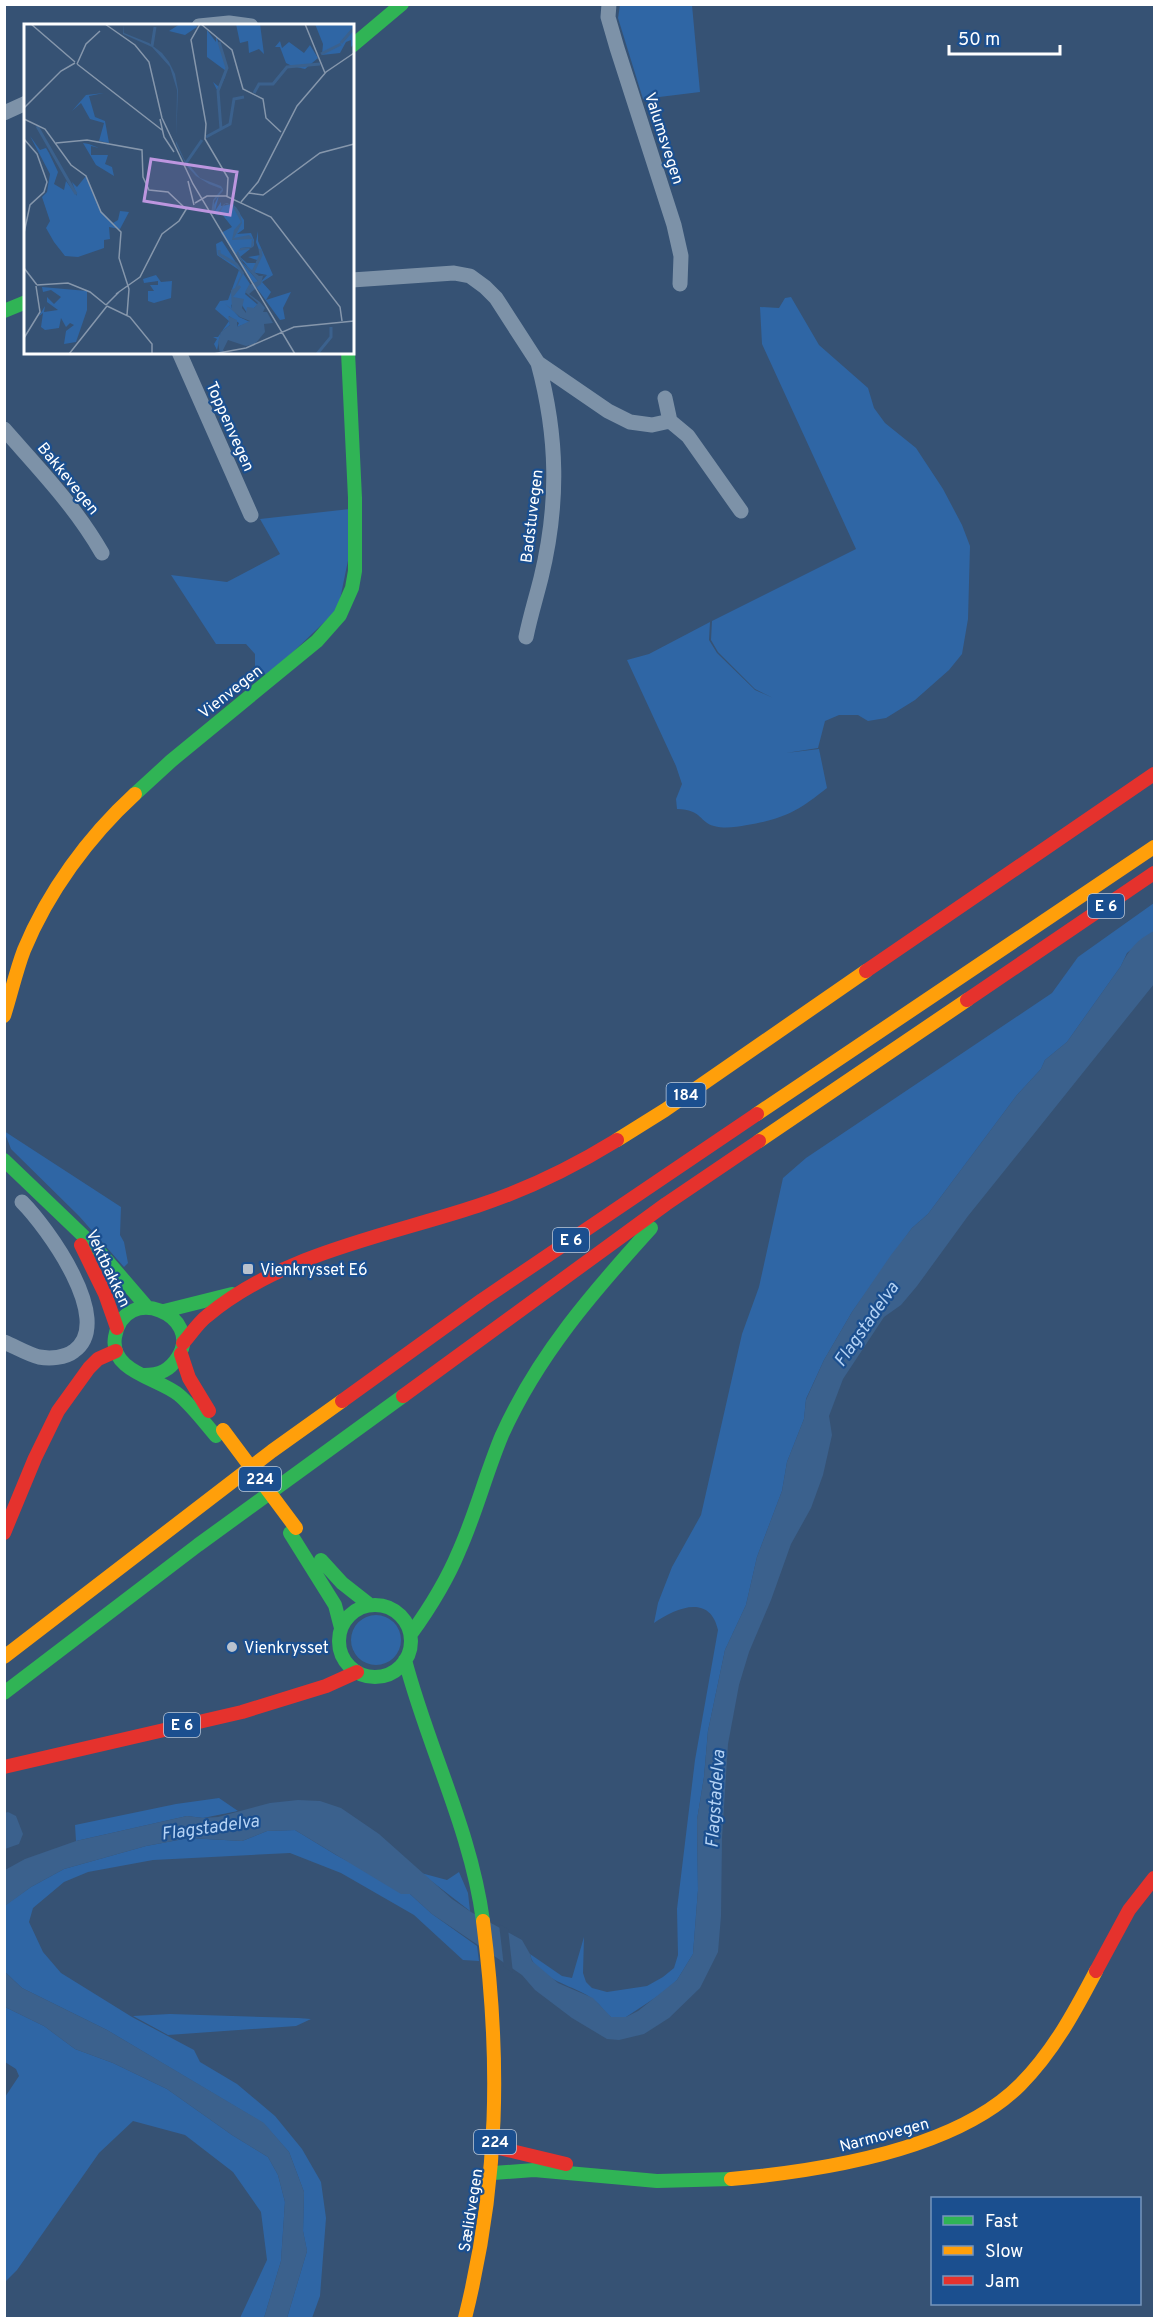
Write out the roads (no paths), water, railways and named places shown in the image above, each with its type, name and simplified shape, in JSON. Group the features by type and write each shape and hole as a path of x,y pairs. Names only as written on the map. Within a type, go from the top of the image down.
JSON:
{"main road":[{"path":"354,44 402,4"},
{"path":"4,311 24,303"},
{"name":"Vienvegen","path":"4,1016 32,933 75,858 98,830 152,776 317,641 344,608 352,588 356,546 348,354"},
{"name":"184","path":"164,1311 237,1293 309,1260 470,1208 561,1171 609,1145 699,1087 1155,774"},
{"name":"E 6","path":"4,1657 272,1451 482,1300 1155,847"},
{"name":"E 6","path":"4,1693 198,1545 666,1204 1155,873"},
{"name":"Vektbakken","path":"4,1160 97,1248 147,1307"},
{"name":"E 6","path":"411,1634 444,1581 467,1534 502,1436 527,1385 581,1307 608,1274 649,1233 666,1204"},
{"name":"Vektbakken","path":"69,1223 105,1294 117,1328"},
{"name":"184","path":"182,1349 191,1331 237,1293"},
{"path":"4,1533 35,1458 58,1411 94,1363 116,1351 117,1328 129,1314 147,1307 164,1311"},
{"name":"224","path":"164,1311 179,1324 182,1349 196,1391 220,1433 293,1531 342,1583 370,1605 379,1605 396,1611 408,1625 411,1634 409,1652 405,1660 426,1730"},
{"path":"144,1375 153,1375 170,1369 182,1349"},
{"name":"224","path":"116,1351 127,1367 161,1383 182,1397 220,1433"},
{"name":"224","path":"293,1531 335,1605 341,1629 340,1651 350,1667 357,1672"},
{"path":"341,1629 353,1612 370,1605"},
{"path":"374,1677 392,1673 405,1660"},
{"path":"357,1672 374,1677 389,1687"},
{"name":"E 6","path":"4,1767 263,1706 326,1686 357,1672"},
{"name":"224","path":"404,1703 426,1730"},
{"name":"Sælidvegen","path":"426,1730 462,1828 474,1869 488,1962 495,2060 494,2173 484,2237 465,2319"},
{"name":"Narmovegen","path":"494,2173 538,2171 601,2174 657,2181 701,2182 765,2177 908,2148 949,2133 992,2109 1017,2088 1046,2055 1064,2030 1133,1904 1155,1878"},
{"name":"Narmovegen","path":"495,2148 537,2156 601,2174"}],"street":[{"name":"Valumsvegen","path":"609,4 608,17 674,225 681,256 680,284"},
{"path":"214,24 229,22 240,24"},
{"path":"4,113 24,103"},
{"path":"354,280 454,273 470,276 496,298 538,363 608,411 630,422 652,425 670,421"},
{"name":"Toppenvegen","path":"180,354 251,514"},
{"name":"Badstuvegen","path":"526,637 541,577 553,504 555,475 549,402 538,363"},
{"path":"665,398 670,421 688,436 741,512"},
{"name":"Bakkevegen","path":"5,431 69,503 102,553"},
{"path":"4,1342 40,1357 64,1356 80,1346 86,1334 87,1319 84,1303 67,1263 50,1234 22,1202"}],"water":[{"name":"Flagstadelva","path":"1154,931 1154,984 968,1216 917,1286 901,1305 884,1317 843,1379 829,1416 832,1435 823,1475 811,1508 791,1544 749,1652 739,1685 728,1744 718,1952 700,1988 669,2018 644,2034 619,2040 607,2039 572,2018 535,1990 522,1975 432,1914 410,1894 401,1894 295,1830 267,1831 242,1841 189,1838 146,1846 64,1869 31,1887 5,1906 5,1870 25,1859 76,1841 187,1816 218,1817 270,1803 298,1800 320,1801 341,1808 379,1834 452,1899 522,1940 532,1961 558,1983 593,1998 611,2017 626,2017 638,2011 677,1980 693,1954 698,1890 697,1820 708,1731 725,1650 746,1605 757,1557 782,1491 787,1462 804,1419 806,1400 824,1360 852,1312 891,1255 912,1228 928,1214 1017,1095 1041,1069 1045,1060 1067,1042 1130,950 1138,941"},
{"path":"5,1813 16,1816 23,1834 19,1844 5,1849"},
{"path":"5,1972 22,1988 107,2030 264,2123 289,2152 304,2192 303,2231 307,2251 287,2318 264,2318 281,2261 285,2202 278,2175 268,2157 232,2135 167,2089 113,2063 75,2049 44,2026 5,2007"}],"place":[{"name":"Vienkrysset E6","path":"248,1269"},
{"name":"Vienkrysset","path":"232,1647"}]}
